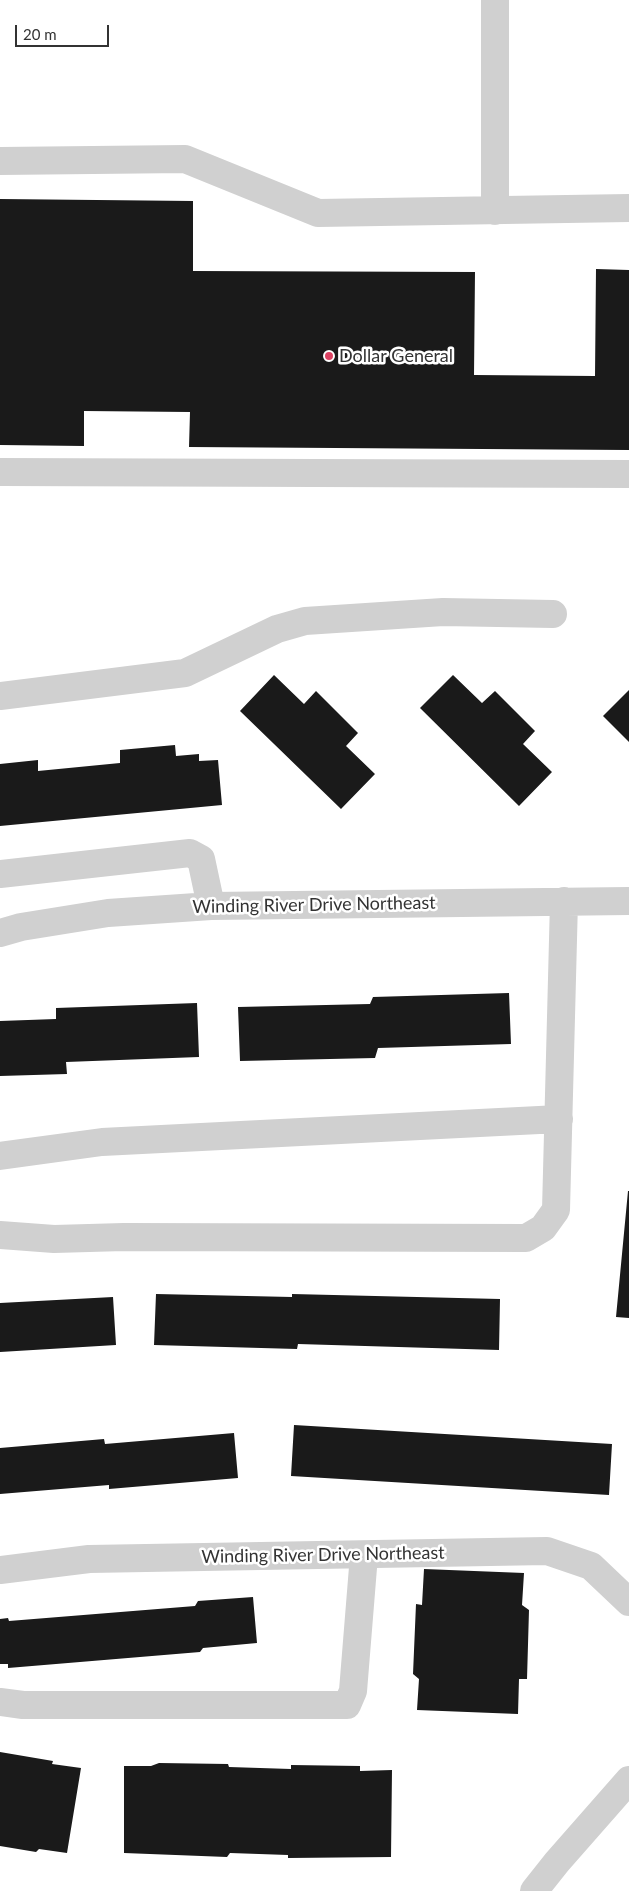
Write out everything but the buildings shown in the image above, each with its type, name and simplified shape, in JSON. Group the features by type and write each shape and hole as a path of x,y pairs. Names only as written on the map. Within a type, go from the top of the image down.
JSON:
{"street":[{"path":"495,0 495,211"},
{"path":"0,161 185,159 318,213 629,208"},
{"path":"0,472 629,474"},
{"path":"0,696 184,672 277,629 305,620 443,612 553,614"},
{"path":"0,874 190,853 200,859 211,906"},
{"name":"Winding River Drive Northeast","path":"0,933 21,927 108,913 211,906 629,900"},
{"path":"0,1235 54,1239 124,1237 526,1238 543,1228 556,1210 560,1119 564,901"},
{"path":"0,1156 102,1142 560,1119"},
{"name":"Winding River Drive Northeast","path":"0,1570 89,1559 546,1551 591,1566 629,1602"},
{"path":"0,1702 23,1705 347,1705 353,1691 364,1554"},
{"path":"534,1891 629,1780"}],"place":[{"name":"Dollar General","path":"329,356"}]}
